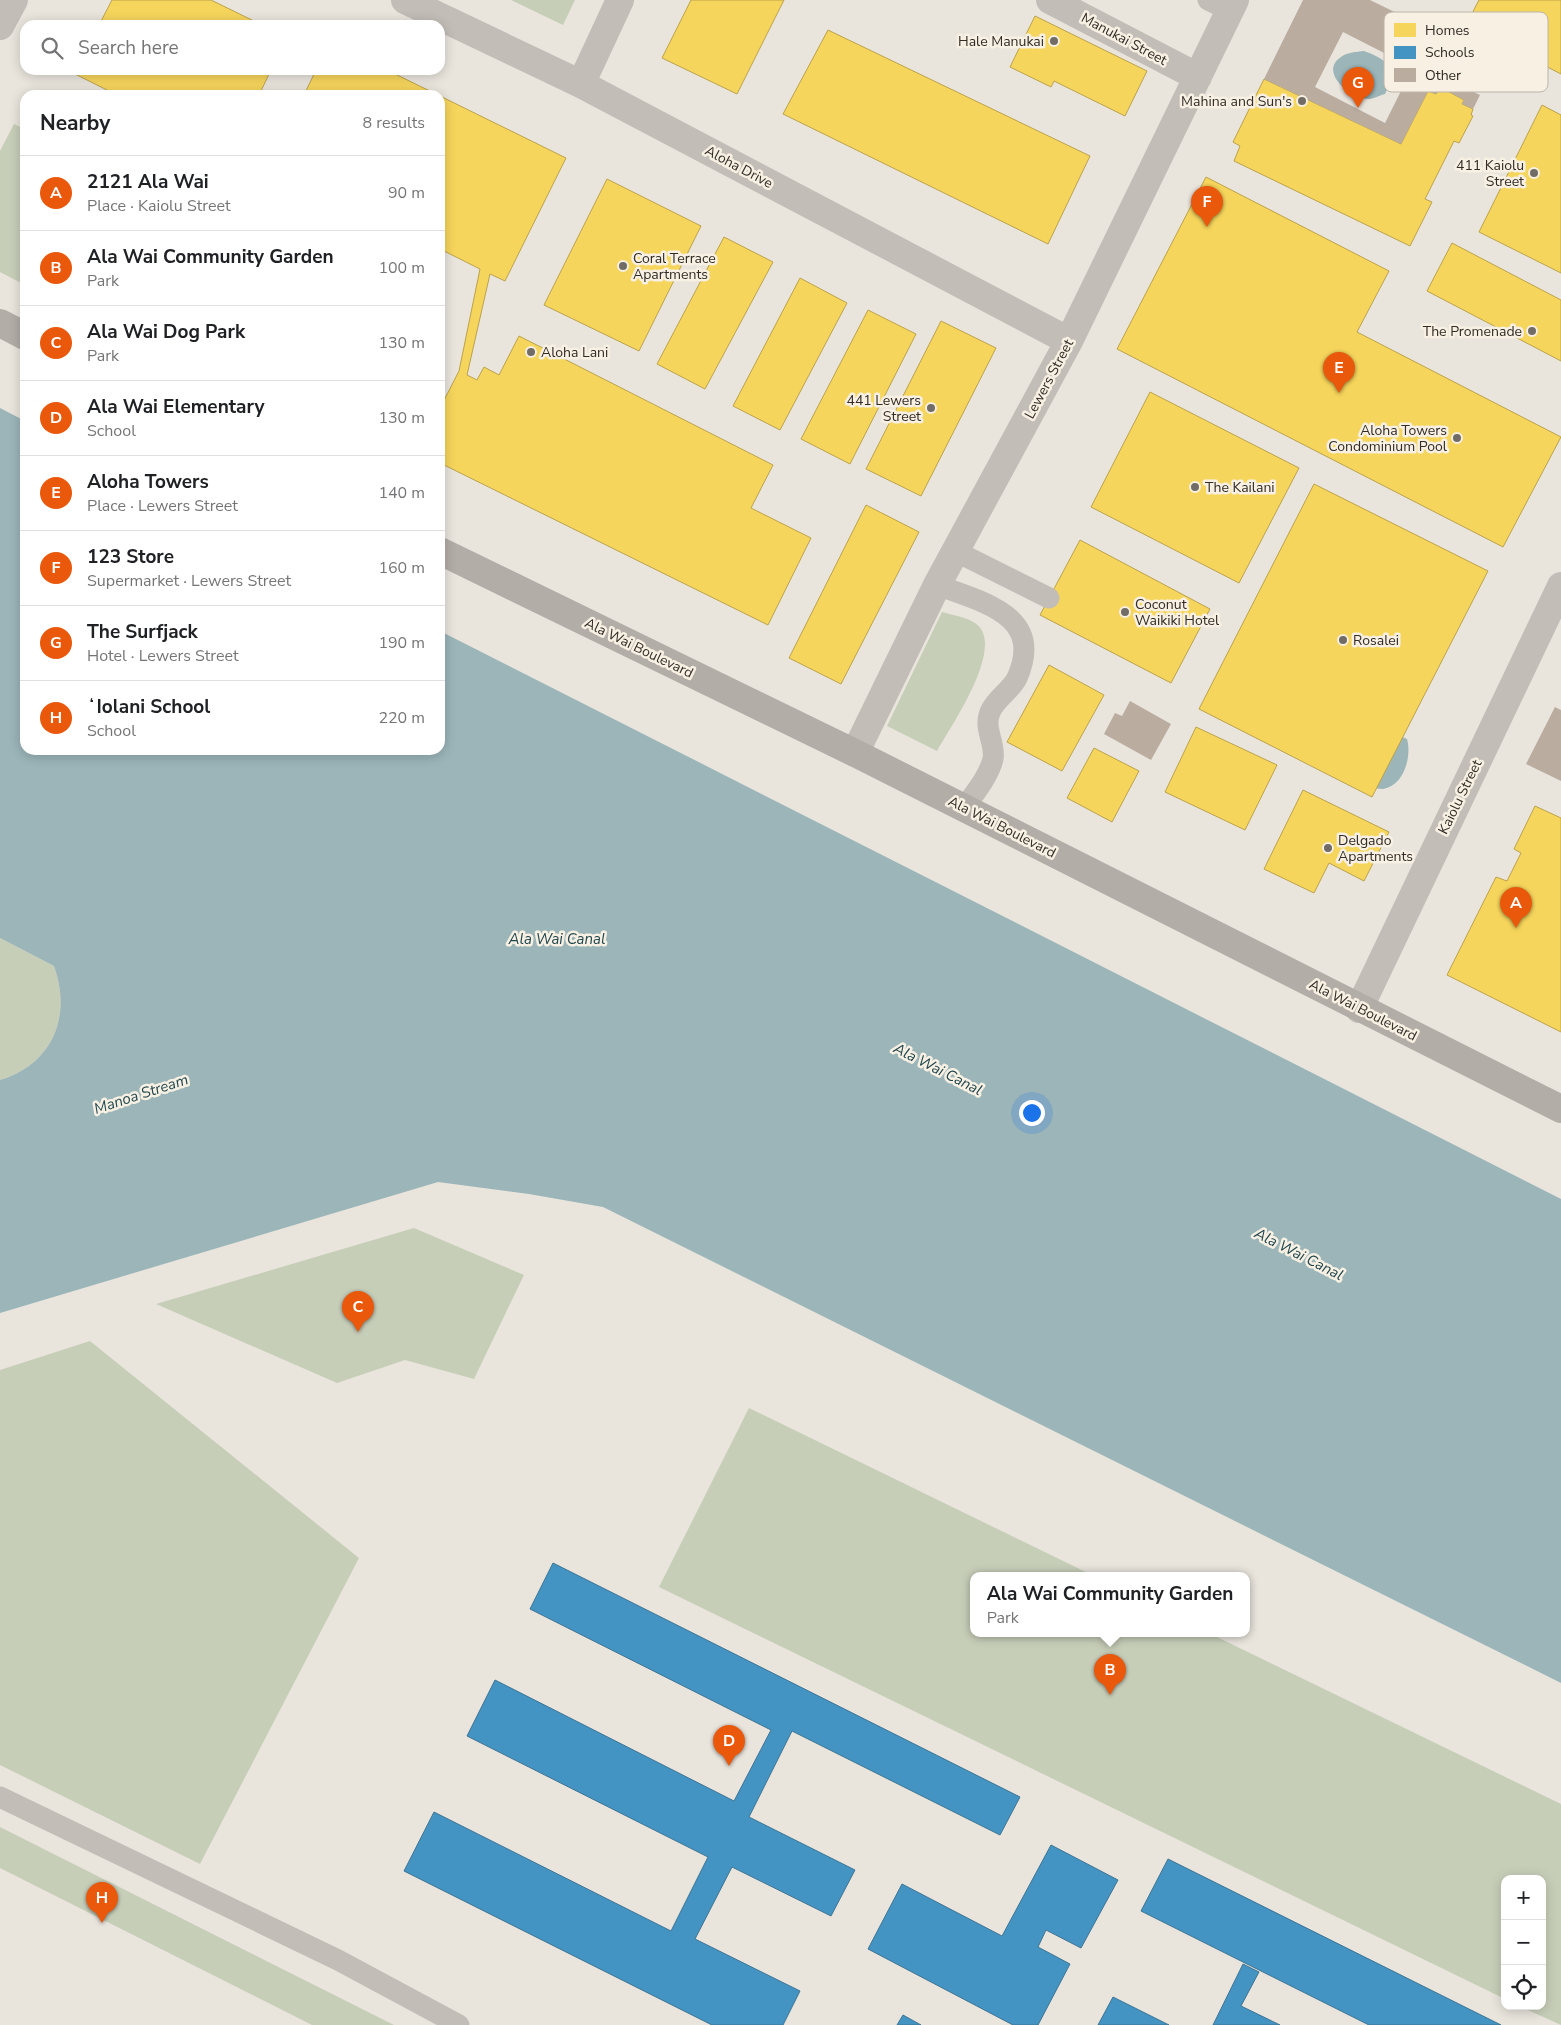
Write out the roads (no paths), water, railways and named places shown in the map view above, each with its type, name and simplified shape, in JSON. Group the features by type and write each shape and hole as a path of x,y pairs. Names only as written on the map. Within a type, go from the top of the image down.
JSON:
{"main road":[{"path":"0,323 20,333"},
{"name":"Ala Wai Boulevard","path":"445,553 855,753 1561,1110"}],"street":[{"path":"0,26 14,0"},
{"name":"Aloha Drive","path":"405,0 581,84 1069,341"},
{"path":"581,84 620,0"},
{"name":"Manukai Street","path":"1050,0 1198,77"},
{"name":"Lewers Street","path":"855,753 938,585 1069,341 1198,77 1224,3"},
{"name":"Kaiolu Street","path":"1359,1009 1561,586"}],"lane":[{"path":"957,552 1049,598"},
{"path":"938,585 997,608 1012,619 1021,632 1024,644 1022,664 1016,680 990,711 987,725 993,750 989,769 964,808"},
{"path":"0,1798 338,1960 459,2025"}],"water":[{"path":"1364,51 1384,61 1385,94 1370,99 1362,98 1346,90 1340,84 1333,70 1335,63 1344,55"},
{"name":"Ala Wai Canal","path":"0,408 20,418 20,755 445,755 445,634 1561,1199 1561,1683 603,1207 529,1194 438,1182 0,1313 0,1080 18,1073 45,1050 54,1036 59,1020 61,1003 54,966 0,938"},
{"path":"1386,730 1407,739 1408,754 1405,769 1390,787 1383,789 1366,787"}],"place":[{"name":"Hale Manukai","path":"1054,41"},
{"name":"Mahina and Sun's","path":"1302,101"},
{"name":"The Surfjack","path":"1358,108"},
{"name":"411 Kaiolu Street","path":"1534,173"},
{"name":"123 Store","path":"1207,227"},
{"name":"Coral Terrace Apartments","path":"623,266"},
{"name":"The Promenade","path":"1532,331"},
{"name":"Aloha Lani","path":"531,352"},
{"name":"Aloha Towers","path":"1339,393"},
{"name":"441 Lewers Street","path":"931,408"},
{"name":"Aloha Towers Condominium Pool","path":"1457,438"},
{"name":"The Kailani","path":"1195,487"},
{"name":"Coconut Waikiki Hotel","path":"1125,612"},
{"name":"Rosalei","path":"1343,640"},
{"name":"Delgado Apartments","path":"1328,848"},
{"name":"2121 Ala Wai","path":"1516,928"},
{"name":"Ala Wai Dog Park","path":"358,1332"},
{"name":"Ala Wai Community Garden","path":"1110,1695"},
{"name":"Ala Wai Elementary","path":"729,1766"},
{"name":"ʻIolani School","path":"102,1923"}],"water label":[{"name":"Manoa Stream","path":"141,1094"}]}
